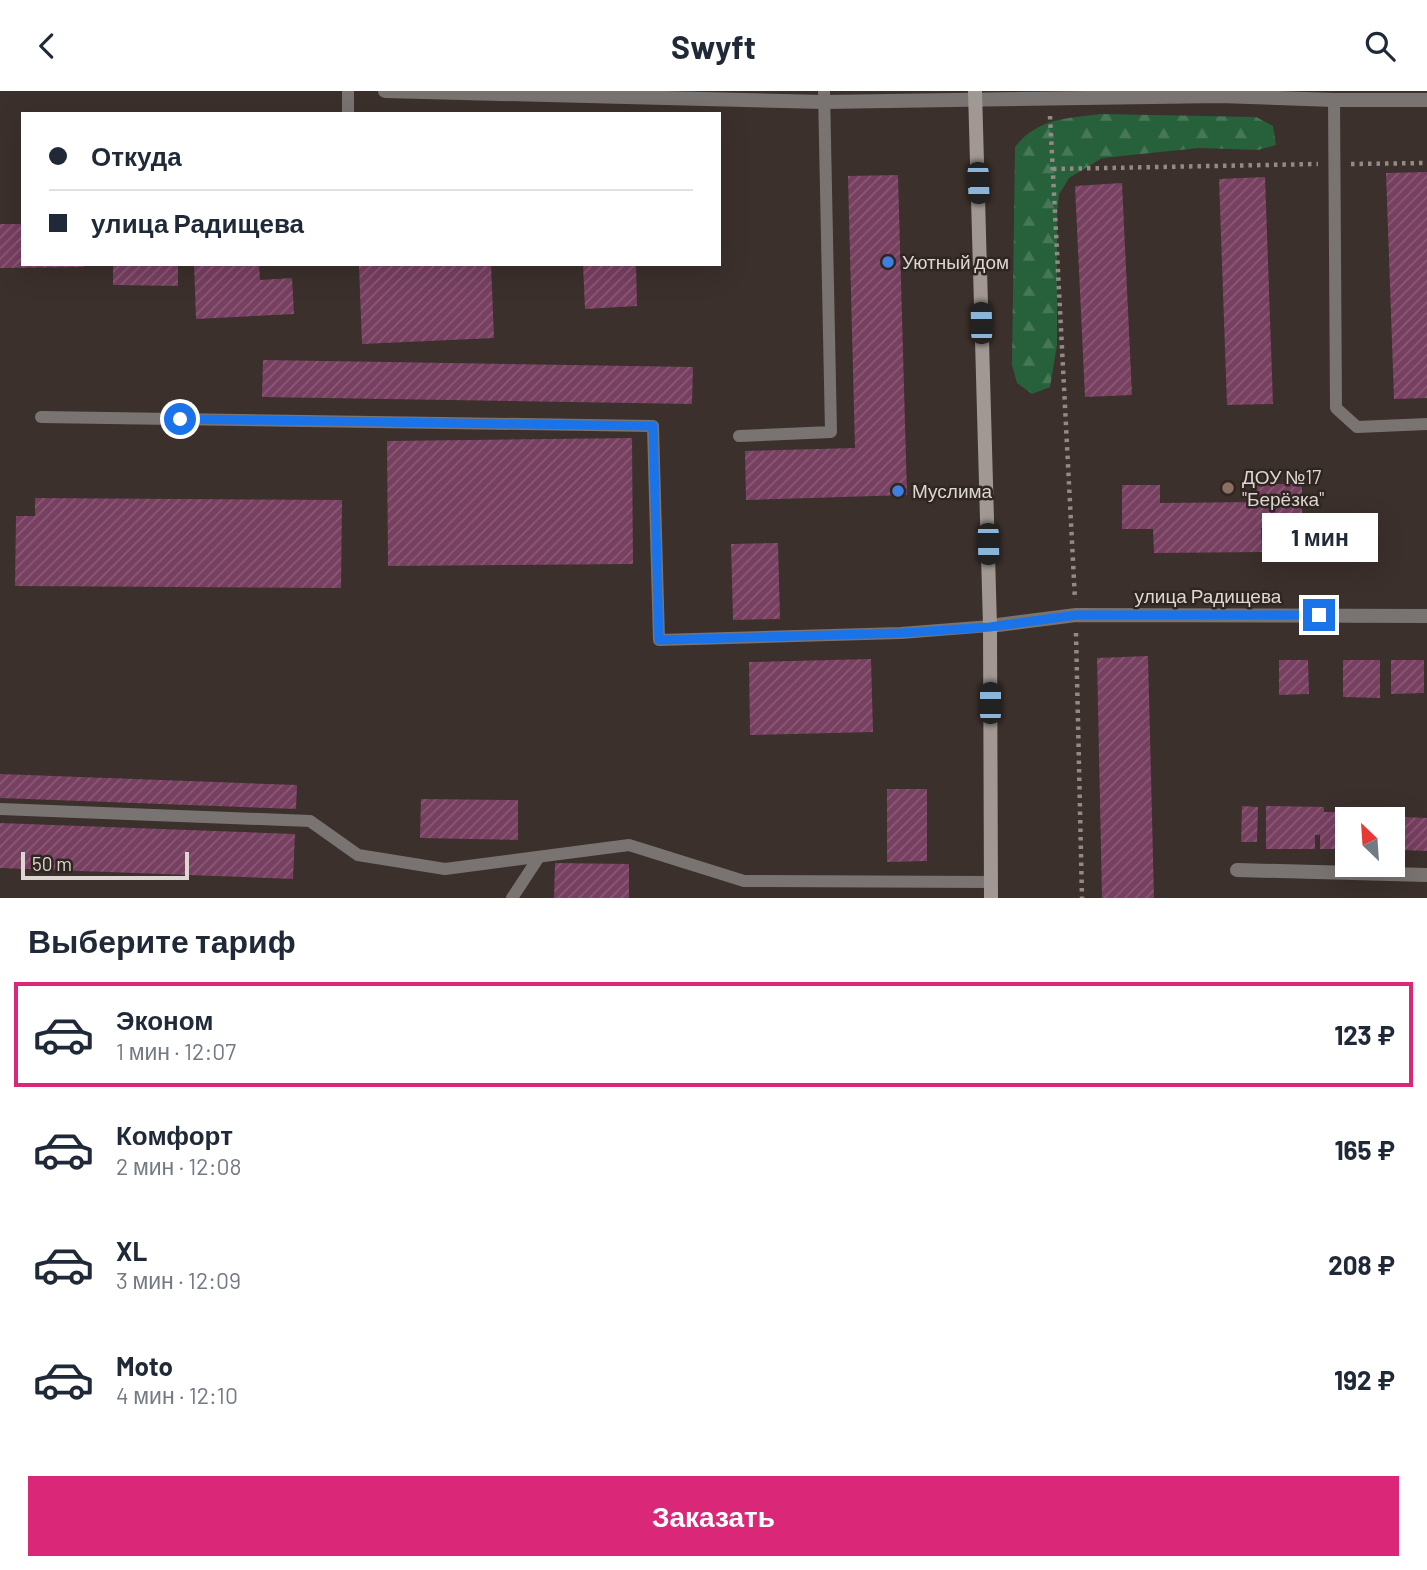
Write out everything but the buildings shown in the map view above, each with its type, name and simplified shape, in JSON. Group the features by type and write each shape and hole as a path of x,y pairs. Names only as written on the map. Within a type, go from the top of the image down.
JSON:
{"street":[{"path":"385,91 824,96 1220,96 1427,100"},
{"path":"975,95 990,627 991,898"},
{"name":"улица Радищева","path":"990,627 1076,615 1427,616"},
{"path":"1237,870 1427,875"}],"lane":[{"path":"348,91 348,112"},
{"path":"739,436 831,432 824,96"},
{"path":"1334,100 1336,408 1357,428 1427,424"},
{"path":"41,417 653,426 659,640 901,633 990,627"},
{"path":"0,809 310,821 358,855 445,869 629,845 744,881 991,882"},
{"path":"512,898 539,857"}],"path":[{"path":"1049,97 1076,615 1082,898"},
{"path":"1053,169 1427,163"}],"green space":[{"path":"1101,114 1256,117 1273,126 1276,145 1258,150 1199,148 1102,158 1069,178 1059,194 1057,214 1057,345 1050,387 1032,394 1017,383 1012,365 1015,147 1034,130 1054,121"}],"place":[{"name":"Уютный дом","path":"888,262"},
{"name":"ДОУ №17 \"Берёзка\"","path":"1228,488"},
{"name":"Муслима","path":"898,491"}],"route":[{"path":"180,419 653,426 659,640 901,633 990,627 1076,615 1319,615"}]}
